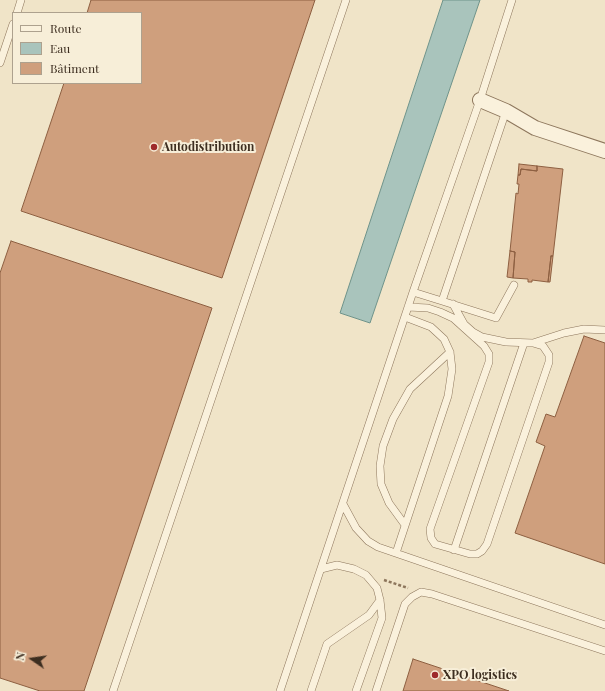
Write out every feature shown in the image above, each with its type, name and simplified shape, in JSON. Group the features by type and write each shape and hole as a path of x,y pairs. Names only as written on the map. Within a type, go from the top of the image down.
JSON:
{"street":[{"path":"480,100 506,111 535,128 605,151"}],"lane":[{"path":"17,12 21,0"},
{"path":"113,691 346,0"},
{"path":"280,691 413,292 480,100 512,0"},
{"path":"0,63 12,27"},
{"path":"442,301 506,111"},
{"path":"413,292 496,318 514,285"},
{"path":"408,307 428,308 453,318 484,346 489,354 489,362 430,529 431,538 435,544 470,554 476,554 482,551 487,544 549,362 549,355 544,346 533,343 506,342 482,338 464,324 453,304"},
{"path":"396,553 448,396 452,369 450,352 444,339 431,327 405,317"},
{"path":"533,343 564,332 584,329 605,330"},
{"path":"454,550 524,342"},
{"path":"405,525 389,503 381,484 380,466 383,446 393,419 410,389 450,352"},
{"path":"343,504 356,528 368,541 378,547 605,625"},
{"path":"321,569 337,565 354,569 366,575 377,588 382,618 356,691"},
{"path":"376,691 405,604 412,597 421,592 432,594 605,651"},
{"path":"311,691 327,644 369,615 380,600"}],"path":[{"path":"366,575 421,592"}],"water":[{"path":"443,0 480,0 370,323 340,313"}],"building":[{"name":"Autodistribution","path":"91,0 315,0 222,278 21,211 64,84 142,84 142,12 87,12"},
{"path":"519,164 537,166 537,171 521,169 520,175 518,175"},
{"path":"537,166 563,169 553,256 551,256 548,282 532,280 532,282 528,282 528,279 513,278 515,252 510,251 516,193 518,194 518,175 520,175 521,169 537,171"},
{"path":"11,241 212,308 84,691 40,691 0,678 0,273"},
{"path":"510,251 515,252 513,278 507,277"},
{"path":"551,256 553,256 550,282 548,282"},
{"path":"584,336 605,343 605,564 515,533 545,446 536,442 546,414 555,417"},
{"name":"XPO logistics","path":"413,659 509,691 403,691"}],"place":[{"name":"Autodistribution","path":"154,147"},
{"name":"XPO logistics","path":"435,675"}]}
